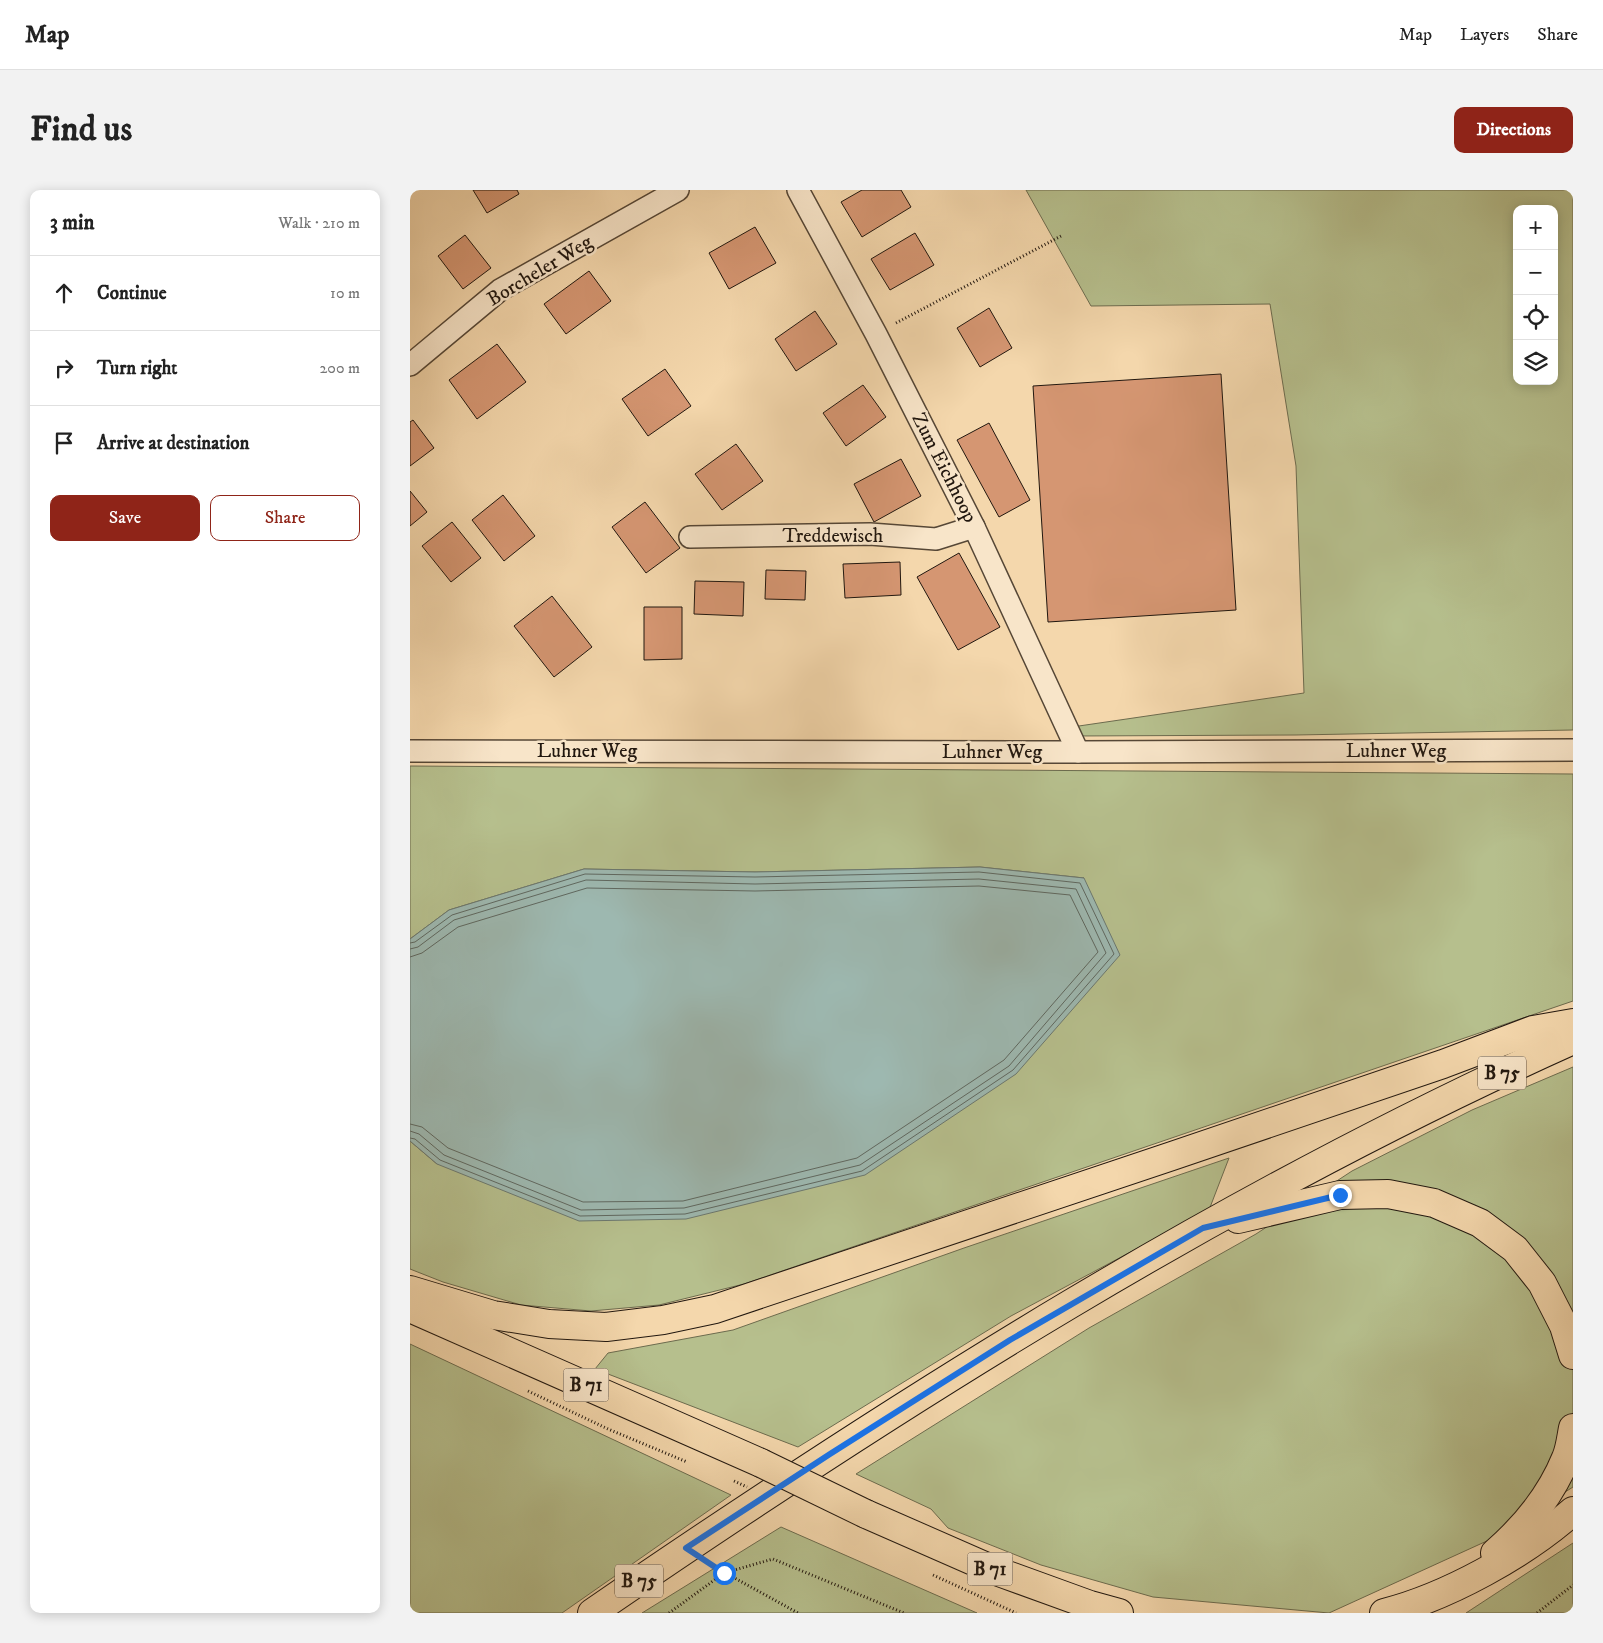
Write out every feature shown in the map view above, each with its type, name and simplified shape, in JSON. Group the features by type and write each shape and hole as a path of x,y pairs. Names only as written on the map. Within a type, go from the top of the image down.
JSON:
{"main road":[{"path":"410,1290 492,1315 549,1324 606,1326 663,1320 715,1309 1443,1064 1533,1030 1573,1023"},
{"name":"B 75","path":"592,1613 686,1548 1010,1340 1203,1228 1432,1106 1573,1040"},
{"path":"1203,1228 1340,1195 1388,1194 1434,1203 1480,1223 1515,1249 1542,1283 1564,1326 1573,1355"},
{"name":"B 71","path":"410,1308 760,1463 866,1514 996,1571 1090,1605 1119,1613"},
{"path":"1455,1586 1508,1542 1544,1502 1566,1457 1573,1428"},
{"path":"1384,1613 1408,1607 1455,1586 1524,1550 1573,1511"}],"street":[{"name":"Borcheler Weg","path":"410,364 500,290 678,190"},
{"name":"Zum Eichhoop","path":"798,190 876,334 974,527 1078,752"},
{"name":"Treddewisch","path":"690,537 870,534 936,540 974,527"},
{"name":"Luhner Weg","path":"410,751 1078,752 1573,750"}],"path":[{"path":"876,334 1063,235"},
{"path":"686,1548 724,1573 798,1613"},
{"path":"669,1613 724,1573 772,1560 904,1613"},
{"path":"1537,1613 1573,1585"}],"green space":[{"path":"1026,190 1573,190 1573,730 1295,735 1074,736 1072,727 1304,693 1296,466 1270,304 1091,306"},
{"path":"410,766 1573,774 1573,1001 744,1284 659,1305 591,1311 521,1305 443,1282 410,1269 410,1141 437,1164 1084,878 980,867 755,872 584,869 449,910 410,939"},
{"path":"1573,1067 1573,1487 1489,1540 1329,1613 1153,1597 1041,1565 948,1528 931,1509 856,1474 1089,1328 1256,1234 1352,1171 1472,1110"},
{"path":"1229,1158 1209,1210 1011,1316 798,1447 595,1369 608,1353 733,1330 964,1248"},
{"path":"410,1344 731,1495 562,1613 410,1613"},
{"path":"781,1527 977,1613 642,1613"},
{"path":"1573,1543 1573,1613 1466,1613"}],"water":[{"path":"980,867 1084,878 1120,955 1016,1074 865,1175 686,1219 579,1221 437,1164 410,1141 410,939 449,910 584,869 755,872"}],"building":[{"path":"473,190 517,190 519,194 487,213"},
{"path":"862,190 901,190 911,207 862,237 841,202"},
{"path":"755,227 776,263 729,289 709,253"},
{"path":"915,233 934,265 890,290 871,259"},
{"path":"465,235 491,268 463,289 438,256"},
{"path":"589,271 611,301 566,334 544,304"},
{"path":"989,308 1012,348 980,367 957,328"},
{"path":"815,311 837,344 796,371 775,339"},
{"path":"497,344 526,382 477,419 449,380"},
{"path":"665,369 691,406 648,436 622,399"},
{"path":"1221,374 1236,610 1048,622 1033,386"},
{"path":"863,385 886,417 846,446 823,413"},
{"path":"413,420 434,448 410,466 410,422"},
{"path":"989,423 1030,500 999,517 957,440"},
{"path":"736,444 763,481 722,510 695,474"},
{"path":"901,459 921,496 874,522 854,484"},
{"path":"410,491 427,512 410,526"},
{"path":"503,495 535,536 504,561 472,520"},
{"path":"645,502 680,548 646,573 612,527"},
{"path":"452,522 481,558 451,582 422,546"},
{"path":"959,553 1000,627 958,650 917,577"},
{"path":"900,562 901,595 845,598 843,564"},
{"path":"766,570 806,571 805,600 765,599"},
{"path":"695,581 744,582 743,616 694,614"},
{"path":"552,596 592,647 554,677 514,626"},
{"path":"644,607 682,607 682,659 644,660"}],"route":[{"path":"724,1573 686,1548 1010,1340 1203,1228 1340,1195"}]}
